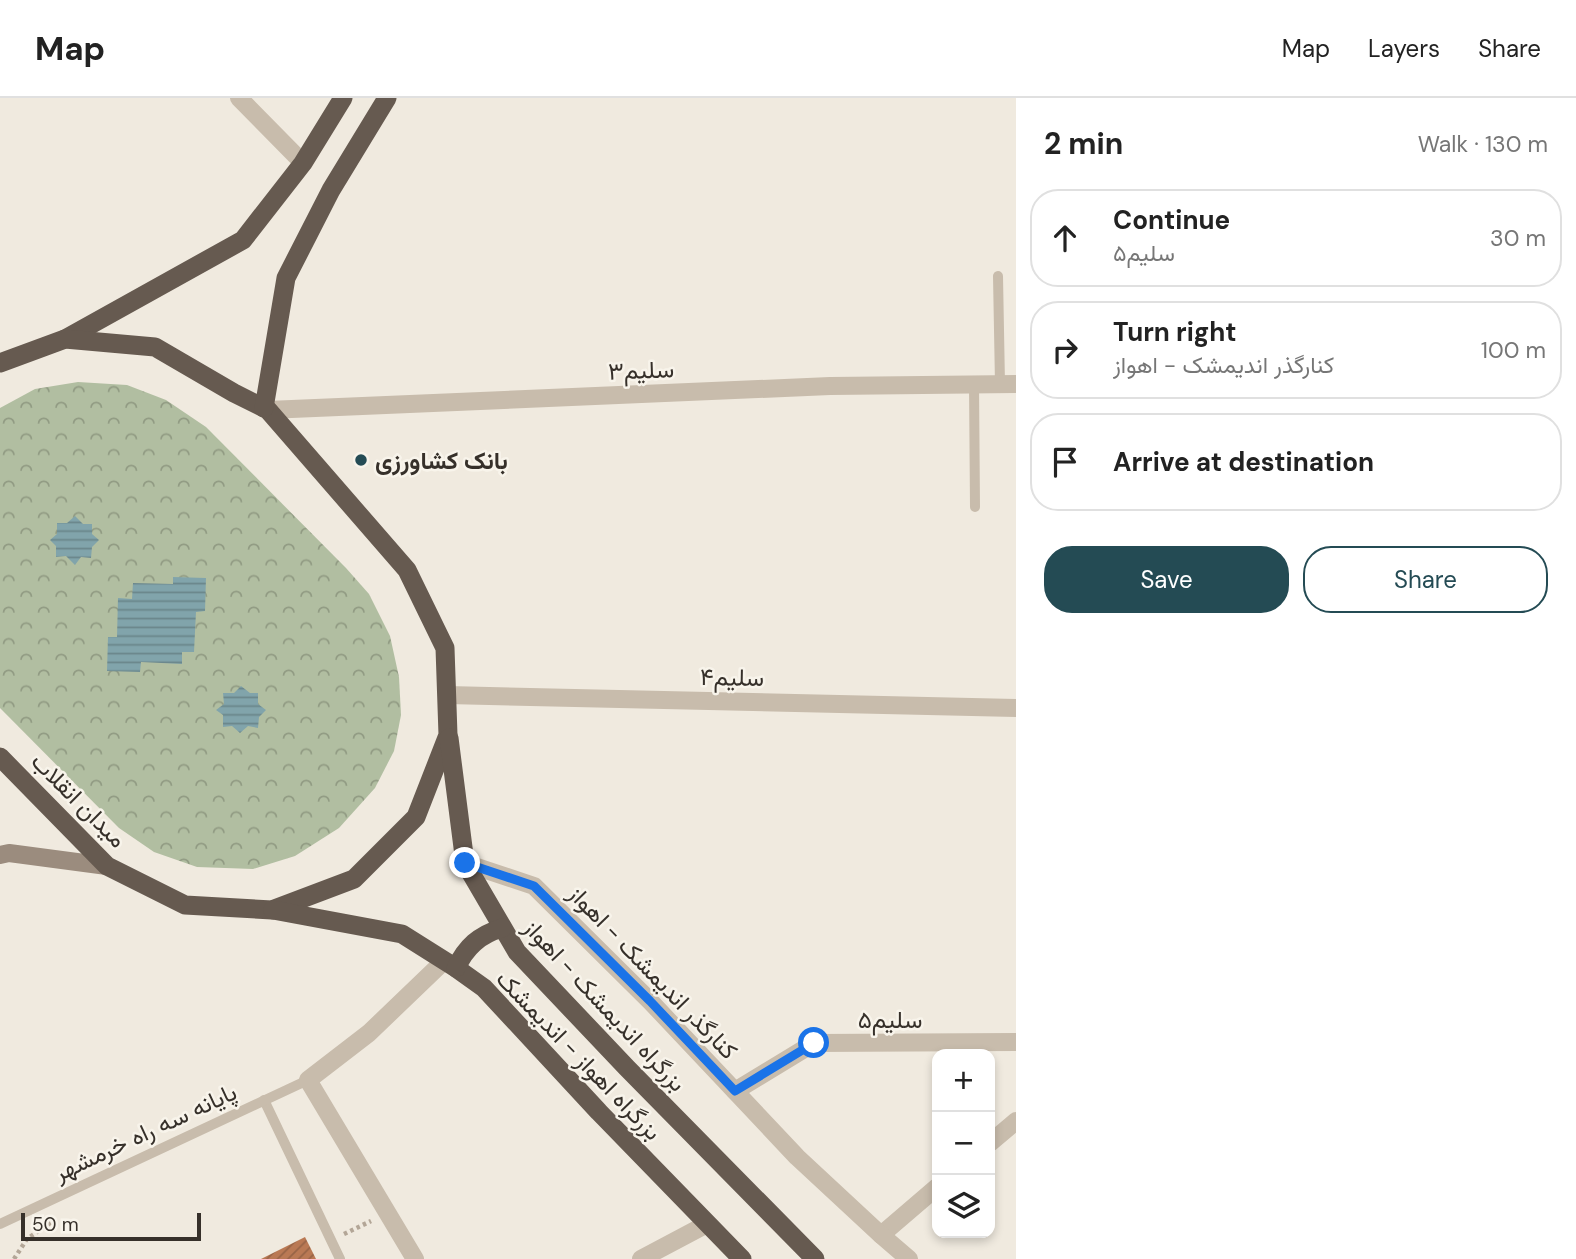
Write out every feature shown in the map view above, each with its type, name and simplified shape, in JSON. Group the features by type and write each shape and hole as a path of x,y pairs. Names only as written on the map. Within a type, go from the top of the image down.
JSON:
{"highway":[{"path":"65,339 243,240 303,163 343,98"},
{"path":"266,409 286,278 331,190 387,98"},
{"name":"میدان انقلاب","path":"0,757 107,866 185,905 272,910 354,878 398,835 416,817 448,736 445,648 407,569 266,409 155,347 65,339 9,360"},
{"path":"0,347 9,360"},
{"name":"بزرگراه اندیمشک - اهواز","path":"448,736 465,863 517,952 815,1259"},
{"name":"بزرگراه اهواز - اندیمشک","path":"272,910 402,934 484,988 742,1259"},
{"path":"450,964 483,935 502,928"}],"main road":[{"path":"0,855 9,853 107,866"}],"street":[{"path":"239,98 303,163"},
{"name":"سلیم۳","path":"266,409 830,386 1008,384"},
{"name":"سلیم۴","path":"447,695 1016,708"},
{"name":"کنارگذر اندیمشک - اهواز","path":"465,863 534,886 650,1001 797,1157 909,1259"},
{"path":"415,1259 308,1080 369,1034 450,964"},
{"name":"سلیم۵","path":"735,1091 814,1043 1016,1042"},
{"path":"995,1139 1016,1121"},
{"path":"881,1235 932,1191"},
{"path":"641,1259 707,1224"}],"lane":[{"path":"998,276 1008,384"},
{"path":"974,384 975,507"},
{"name":"پایانه سه راه خرمشهر","path":"0,1224 308,1080"},
{"path":"264,1100 340,1259"}],"path":[{"path":"331,1240 387,1212"},
{"path":"14,1259 27,1239 61,1217"}],"green space":[{"path":"78,382 127,385 166,400 206,427 369,594 390,636 399,677 401,715 394,751 375,788 339,828 295,856 253,869 197,867 154,852 119,828 0,708 0,408 35,389"}],"water":[{"path":"75,516 83,524 92,524 92,534 99,540 92,547 91,558 81,557 75,565 66,556 56,557 56,546 50,540 57,534 57,523 67,523"},
{"path":"173,577 206,578 205,611 196,612 194,652 182,652 182,664 141,662 140,672 107,671 108,637 117,637 118,598 132,599 133,583 173,584"},
{"path":"241,686 250,693 258,693 258,704 266,710 259,717 258,728 248,726 240,733 232,726 223,727 223,715 216,710 224,704 223,693 234,693"}],"building":[{"path":"305,1237 316,1259 261,1259"}],"place":[{"name":"بانک کشاورزی","path":"361,460"}],"route":[{"path":"465,863 534,886 650,1001 735,1091 814,1043"}]}
